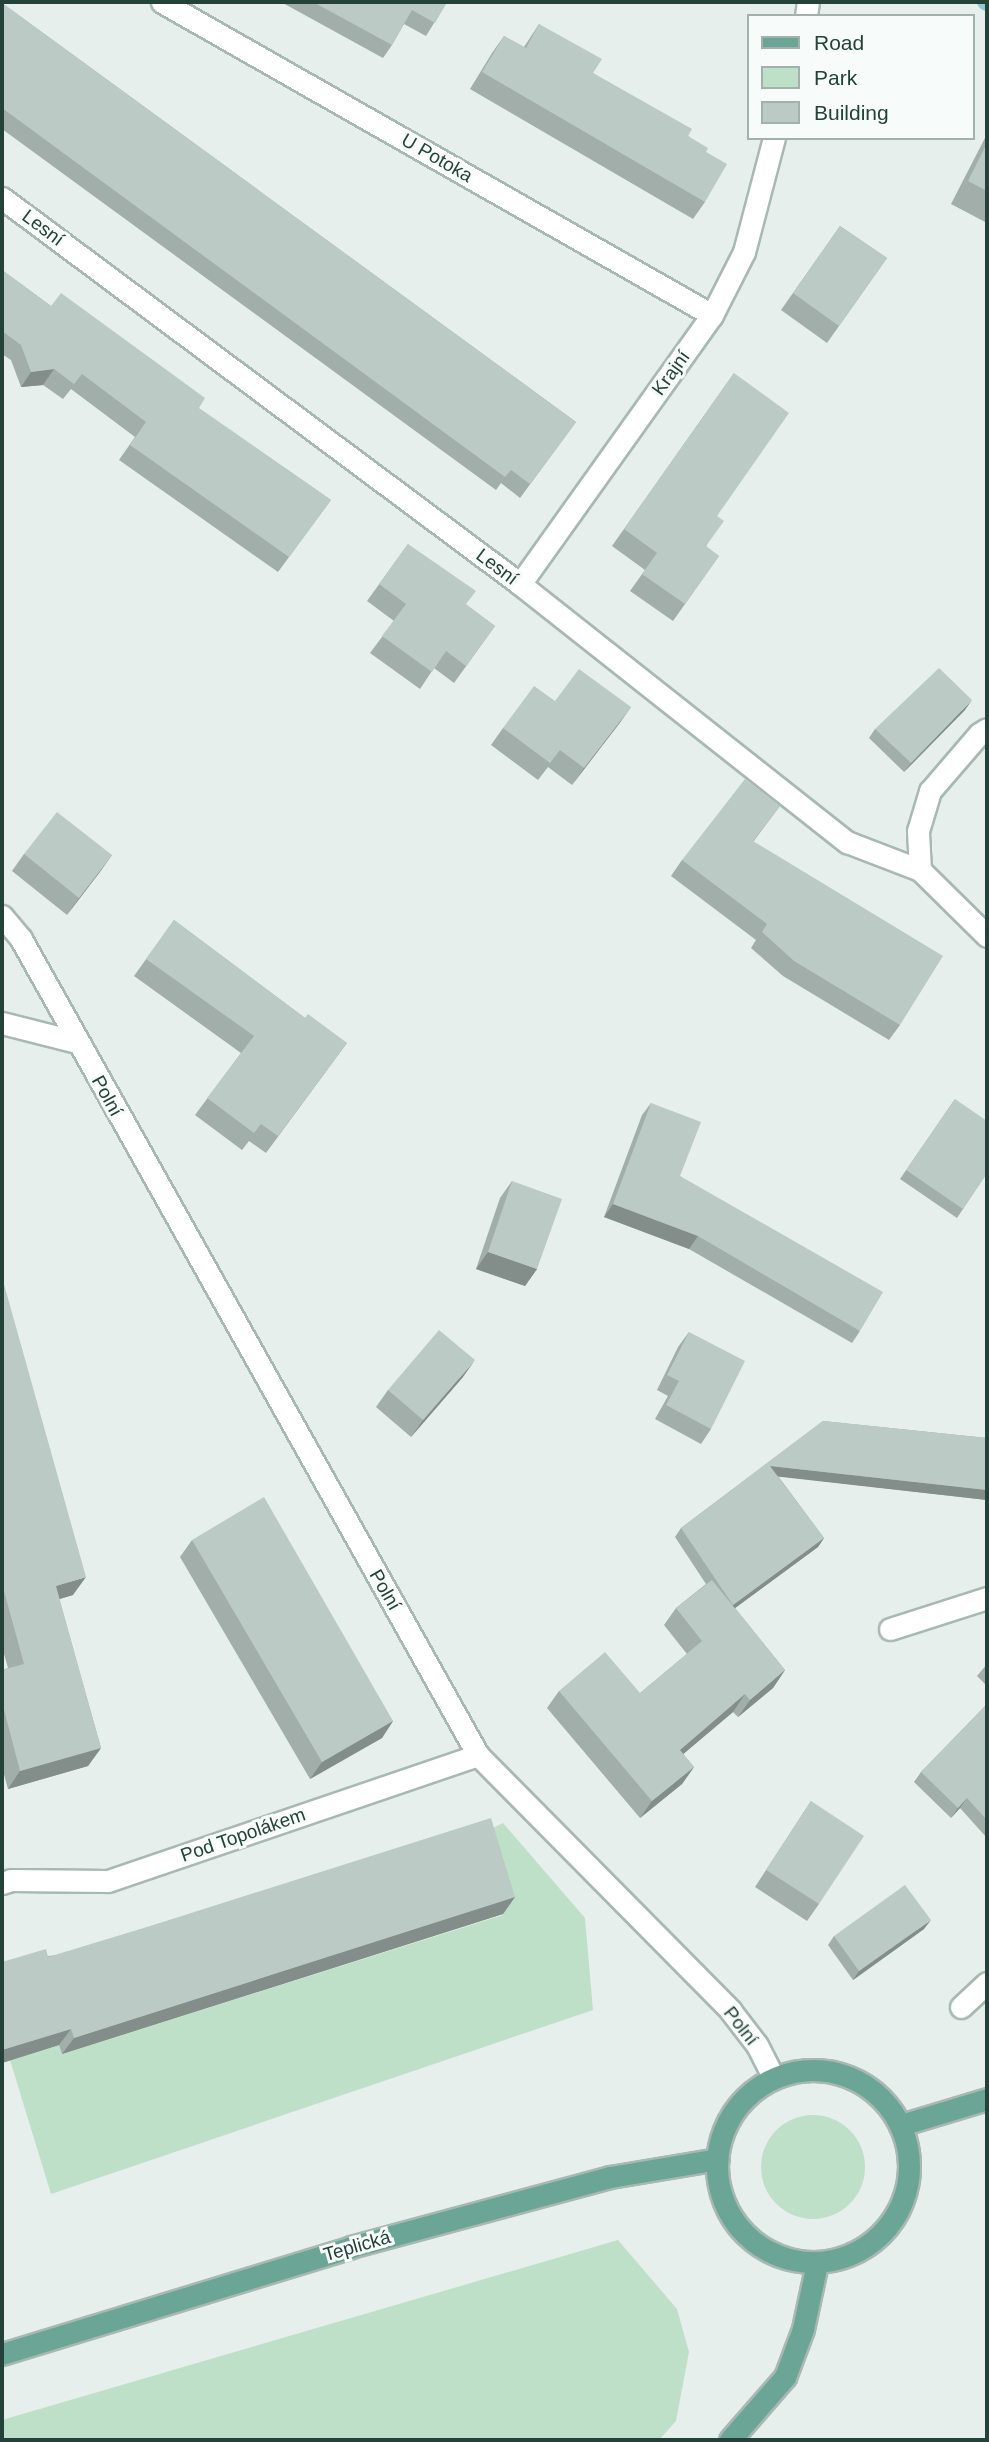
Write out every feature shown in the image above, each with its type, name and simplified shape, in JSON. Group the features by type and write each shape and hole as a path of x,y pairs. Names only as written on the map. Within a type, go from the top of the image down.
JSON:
{"main road":[{"path":"811,2070 844,2075 876,2093 901,2125 909,2168 901,2206 883,2233 869,2245 836,2260 817,2263 780,2257 748,2238 727,2210 717,2178 717,2159 730,2117 757,2088 774,2078 811,2070"},
{"path":"901,2125 987,2099"},
{"name":"Teplická","path":"2,2354 351,2247 610,2176 717,2159"},
{"path":"730,2440 785,2377 803,2329 817,2263"}],"street":[{"name":"U Potoka","path":"162,2 712,315"},
{"name":"Krajní","path":"520,584 712,315 744,252 773,140"},
{"name":"Lesní","path":"2,198 520,584 847,842 920,870 987,936"},
{"path":"920,870 918,831 930,791 979,734 987,729"},
{"name":"Polní","path":"2,916 21,939 478,1755 730,2010 757,2045 774,2078"},
{"path":"2,1023 77,1042"},
{"path":"890,1629 987,1598"},
{"name":"Pod Topolákem","path":"2,1883 11,1880 108,1881 478,1755"},
{"path":"961,2007 987,1983"}],"green space":[{"path":"503,1823 585,1918 593,2010 51,2194 10,2060 59,2045 62,2054 503,1915 479,1835"},
{"path":"813,2115 833,2119 850,2130 861,2147 865,2167 861,2187 850,2204 833,2215 813,2219 793,2215 776,2204 765,2187 761,2167 765,2147 776,2130 793,2119"},
{"path":"618,2240 677,2309 689,2352 676,2421 659,2440 2,2440 2,2420"}],"building":[{"path":"313,2 447,2 435,23 412,10 392,45"},
{"path":"2,3 576,422 530,484 511,470 505,477 2,108"},
{"path":"539,24 602,59 593,73 692,129 688,136 708,148 706,152 727,164 705,202 482,72 504,36 526,48"},
{"path":"987,143 987,191 968,181"},
{"path":"840,226 887,258 839,326 793,293"},
{"path":"2,270 51,306 61,293 205,398 199,408 331,500 289,557 130,445 146,422 82,374 74,384 54,369 31,372 21,345 2,331"},
{"path":"734,373 789,413 717,516 724,521 706,546 719,556 685,604 642,574 657,553 624,529"},
{"path":"408,544 476,591 466,604 495,626 466,666 446,651 432,672 382,636 406,604 379,584"},
{"path":"939,668 972,700 911,763 875,729"},
{"path":"579,669 631,707 584,768 560,750 550,763 503,728 534,686 555,701"},
{"path":"745,779 780,806 753,841 943,956 900,1025 794,961 762,932 767,924 682,860"},
{"path":"57,812 112,855 79,898 24,854"},
{"path":"174,920 305,1018 308,1014 347,1043 278,1136 261,1124 254,1133 207,1098 254,1036 146,959"},
{"path":"955,1099 987,1121 987,1173 963,1209 906,1170"},
{"path":"651,1103 701,1122 680,1176 883,1292 860,1331 698,1236 613,1204"},
{"path":"512,1181 562,1199 537,1269 488,1252"},
{"path":"2,1277 86,1577 56,1586 101,1748 20,1771 2,1702 2,1670 24,1664 2,1584"},
{"path":"439,1330 475,1360 423,1420 388,1390"},
{"path":"689,1332 745,1361 711,1429 666,1405 679,1381 667,1375"},
{"path":"823,1421 987,1438 987,1490 770,1466 824,1538 733,1605 681,1528"},
{"path":"264,1497 393,1721 322,1762 192,1540"},
{"path":"712,1580 785,1670 750,1700 745,1694 680,1750 694,1767 652,1801 559,1691 605,1652 640,1693 702,1641 676,1608"},
{"path":"987,1704 987,1820 967,1798 958,1808 921,1772"},
{"path":"811,1801 864,1836 819,1904 766,1870"},
{"path":"491,1818 515,1897 74,2038 71,2029 2,2050 2,1962 46,1949 48,1957"},
{"path":"905,1885 931,1920 859,1971 834,1936"}]}
